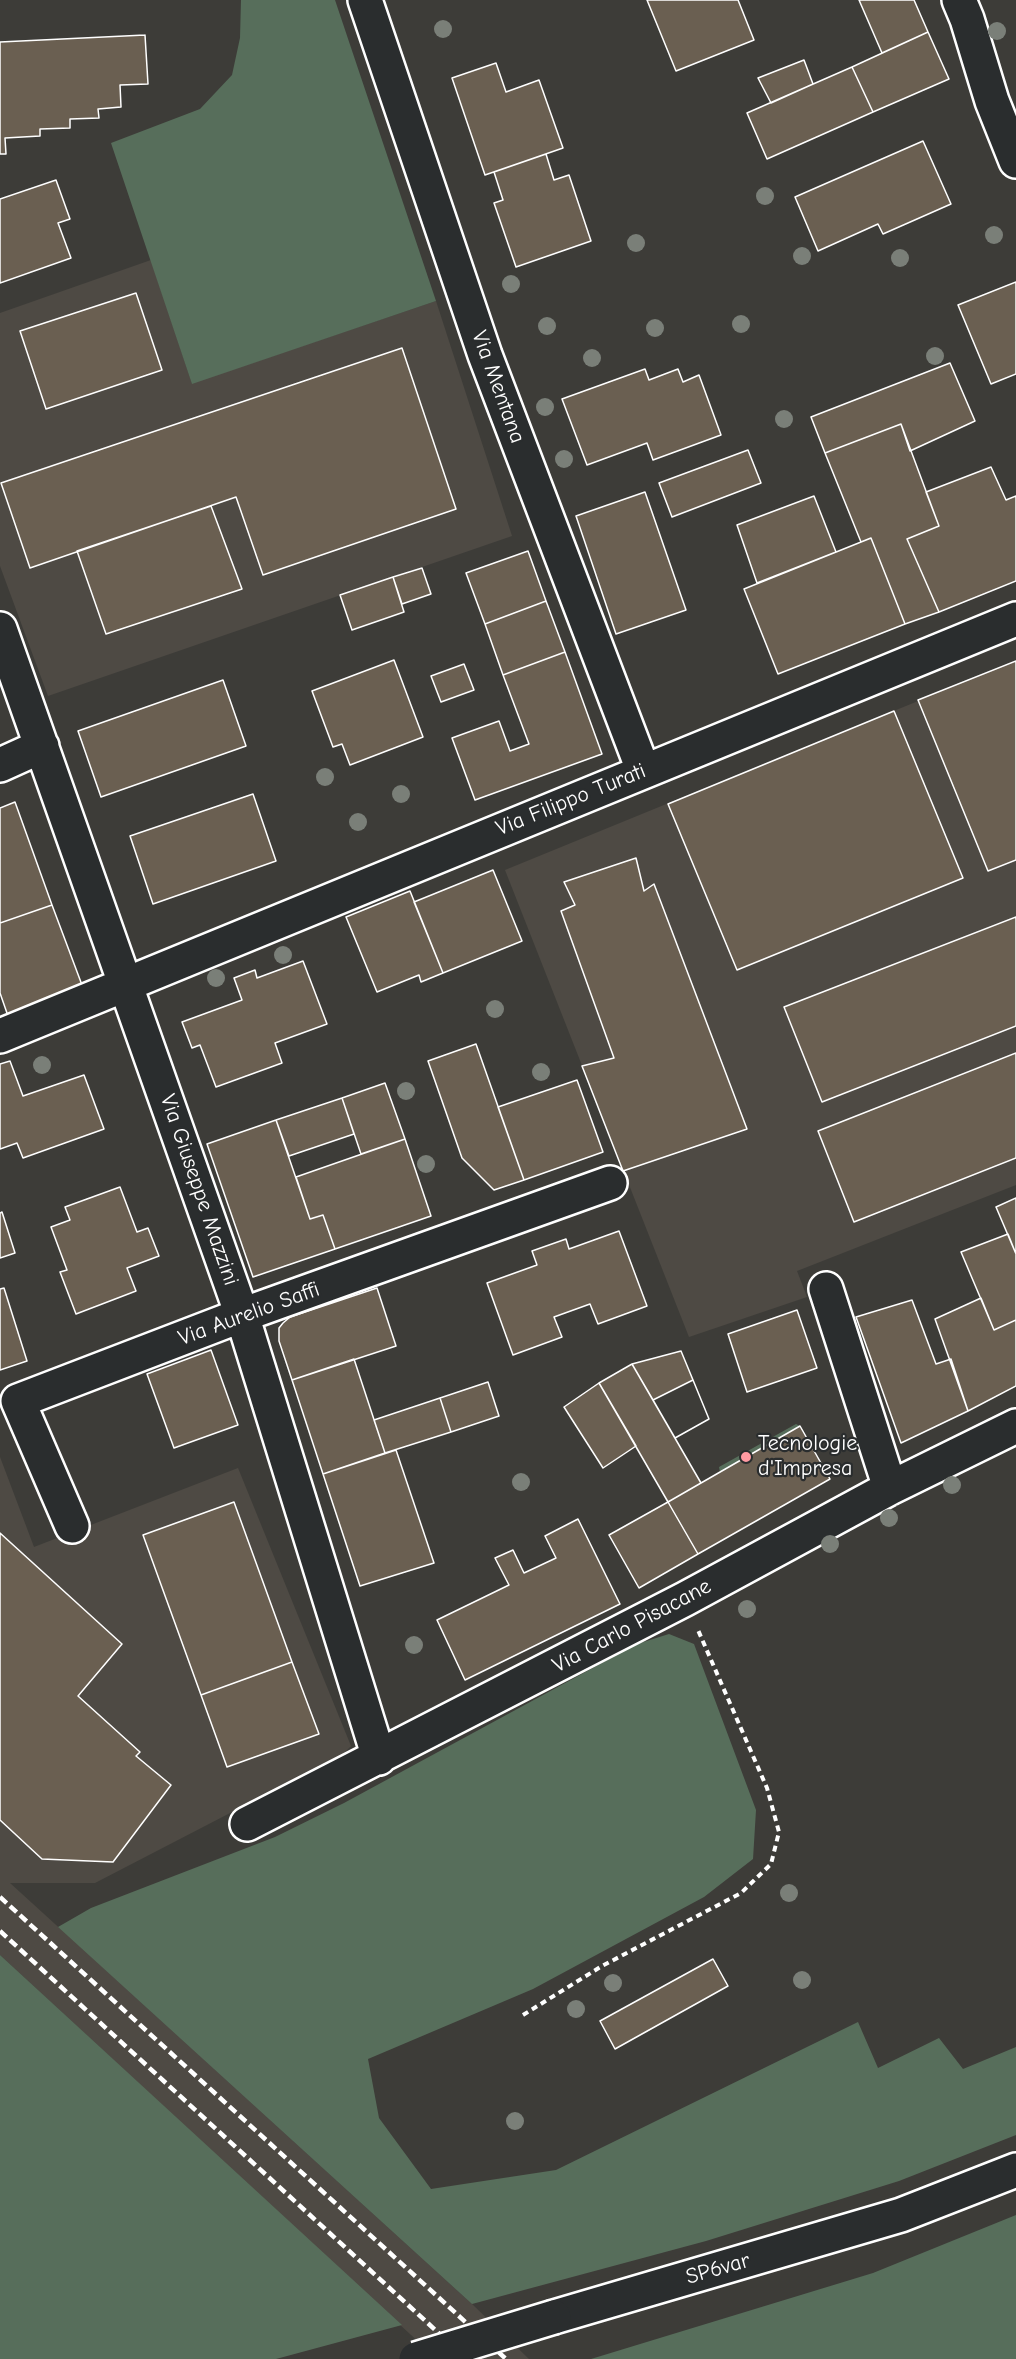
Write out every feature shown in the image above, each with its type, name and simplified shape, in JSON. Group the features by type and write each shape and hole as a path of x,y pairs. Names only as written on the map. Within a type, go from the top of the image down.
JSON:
{"street":[{"name":"Via Mentana","path":"365,0 485,355 643,770"},
{"path":"958,0 967,19 992,100 1016,161"},
{"name":"Via Filippo Turati","path":"0,1035 1016,618"},
{"name":"Via Giuseppe Mazzini","path":"0,629 127,984 242,1316 379,1758"},
{"path":"0,765 42,746"},
{"name":"Via Aurelio Saffi","path":"72,1526 18,1401 242,1316 610,1183"},
{"path":"826,1289 890,1488"},
{"name":"Via Carlo Pisacane","path":"247,1824 685,1599 890,1488 1016,1426"},
{"name":"SP6var","path":"416,2359 902,2215 1016,2170"}],"path":[{"path":"523,2015 602,1966 741,1893 771,1864 779,1832 767,1788 685,1599"}],"shaded area":[{"path":"151,260 192,383 436,301 512,536 48,696 0,566 0,313"},
{"path":"1016,661 1016,1185 797,1271 807,1297 689,1337 505,870"},
{"path":"0,1457 34,1547 238,1468 351,1746 342,1755 95,1883 10,1883 472,2304 529,2359 437,2359 0,1955"}],"green space":[{"path":"241,0 335,0 436,301 192,384 111,143 200,109 232,75 240,38"},
{"path":"796,1424 800,1426 720,1472 719,1467"},
{"path":"669,1634 694,1644 756,1810 753,1859 704,1897 533,1989 368,2059 379,2118 431,2189 556,2170 858,2022 878,2068 939,2038 963,2069 1016,2047 1016,2135 899,2181 706,2241 472,2304 58,1927 91,1908 275,1837 344,1803 637,1644"},
{"path":"0,1955 402,2325 276,2359 0,2359"},
{"path":"1016,2215 1016,2359 591,2359 873,2273"}],"building":[{"path":"647,0 738,0 754,40 676,71"},
{"path":"859,0 914,0 928,32 882,53"},
{"path":"928,32 949,79 873,112 852,67"},
{"path":"145,35 148,84 120,85 121,107 98,109 99,118 70,119 70,128 40,129 40,136 5,138 6,154 0,154 0,42"},
{"path":"804,60 813,84 771,103 758,78"},
{"path":"496,63 506,92 539,80 563,148 485,175 452,78"},
{"path":"852,67 873,112 767,159 747,113"},
{"path":"923,141 951,204 883,234 878,224 818,251 795,197"},
{"path":"546,154 554,180 569,175 591,241 516,267 494,203 503,200 494,172"},
{"path":"56,180 70,219 58,223 71,258 0,283 0,199"},
{"path":"1016,282 1016,374 991,384 958,305"},
{"path":"136,293 162,370 46,409 20,331"},
{"path":"402,348 456,509 263,575 236,497 30,568 1,483"},
{"path":"950,363 975,421 910,451 901,424 825,453 811,417"},
{"path":"645,369 649,380 678,369 683,382 699,375 721,435 653,460 647,443 587,465 562,399"},
{"path":"901,424 939,526 907,539 939,612 905,624 871,538 861,542 825,453"},
{"path":"748,450 761,483 672,517 659,483"},
{"path":"991,467 1006,500 1016,496 1016,581 939,612 907,539 939,526 926,492"},
{"path":"645,492 686,610 616,634 576,516"},
{"path":"814,496 836,552 757,583 737,525"},
{"path":"211,506 242,589 106,634 77,551"},
{"path":"871,538 905,624 778,674 744,589"},
{"path":"528,551 546,601 485,624 466,573"},
{"path":"422,568 431,594 402,604 393,577"},
{"path":"393,577 404,612 352,630 340,595"},
{"path":"546,601 565,652 503,675 485,624"},
{"path":"565,652 602,754 475,800 452,738 499,721 510,751 529,744 503,675"},
{"path":"394,660 423,737 350,765 342,744 333,747 312,691"},
{"path":"1016,661 1016,860 988,871 918,700"},
{"path":"464,664 474,690 441,702 431,676"},
{"path":"223,680 246,746 101,797 78,731"},
{"path":"894,711 963,878 737,970 668,804"},
{"path":"253,794 276,861 153,904 130,836"},
{"path":"15,802 52,905 0,923 0,808"},
{"path":"636,858 644,891 654,884 747,1129 623,1171 582,1066 614,1058 561,911 575,905 564,882"},
{"path":"493,870 522,941 443,973 414,902"},
{"path":"410,891 443,973 421,982 419,975 377,992 346,917"},
{"path":"52,905 82,985 8,1016 0,993 0,923"},
{"path":"1016,917 1016,1026 822,1102 784,1007"},
{"path":"303,961 327,1024 275,1043 282,1063 216,1087 200,1045 192,1048 182,1022 242,1000 234,978 255,970 257,978"},
{"path":"476,1044 524,1180 494,1190 462,1158 428,1061"},
{"path":"1016,1053 1016,1158 854,1222 818,1131"},
{"path":"10,1061 23,1096 84,1075 104,1129 23,1158 17,1143 0,1149 0,1064"},
{"path":"577,1080 603,1152 524,1180 498,1107"},
{"path":"385,1083 405,1139 361,1154 342,1098"},
{"path":"342,1098 354,1134 289,1156 276,1120"},
{"path":"276,1120 310,1219 323,1215 335,1249 253,1277 207,1144"},
{"path":"405,1139 431,1216 335,1249 323,1215 310,1219 296,1177"},
{"path":"120,1187 137,1232 148,1228 159,1256 127,1268 136,1291 76,1314 60,1272 67,1270 51,1227 70,1220 65,1207"},
{"path":"1016,1198 1016,1254 996,1207"},
{"path":"2,1212 15,1253 0,1258 0,1213"},
{"path":"619,1231 647,1306 598,1324 590,1304 554,1317 562,1337 513,1355 487,1283 537,1265 532,1251 566,1239 569,1249"},
{"path":"1008,1234 1016,1254 1016,1320 994,1330 961,1252"},
{"path":"4,1288 27,1361 0,1370 0,1289"},
{"path":"377,1288 396,1346 292,1380 279,1341 279,1328 283,1323 290,1317"},
{"path":"981,1298 994,1330 1016,1320 1016,1386 968,1411 935,1319"},
{"path":"912,1300 936,1364 951,1359 968,1411 901,1443 856,1317"},
{"path":"797,1310 817,1368 747,1392 728,1334"},
{"path":"211,1350 238,1425 174,1448 147,1374"},
{"path":"681,1351 693,1380 653,1400 632,1364"},
{"path":"354,1359 385,1453 323,1474 292,1380"},
{"path":"632,1364 701,1483 668,1502 599,1383"},
{"path":"693,1380 709,1419 675,1438 653,1400"},
{"path":"693,1380 709,1419 675,1438 653,1400"},
{"path":"488,1382 499,1416 451,1432 440,1398"},
{"path":"599,1383 636,1446 603,1468 564,1407"},
{"path":"440,1398 451,1432 385,1453 374,1420"},
{"path":"800,1426 830,1479 698,1554 668,1502"},
{"path":"396,1450 434,1563 360,1586 323,1474"},
{"path":"234,1502 292,1662 201,1695 143,1535"},
{"path":"668,1502 698,1554 639,1588 609,1535"},
{"path":"578,1519 620,1604 465,1680 437,1620 509,1585 495,1558 513,1550 524,1573 556,1558 545,1536"},
{"path":"0,1533 122,1644 78,1696 140,1752 136,1756 171,1785 113,1862 42,1859 0,1820"},
{"path":"292,1662 319,1734 227,1767 201,1695"},
{"path":"713,1959 728,1986 615,2049 600,2021"}],"railway":[{"path":"0,1897 506,2359"},
{"path":"0,1931 467,2359"}],"place":[{"name":"Tecnologie d'Impresa","path":"746,1457"}]}
